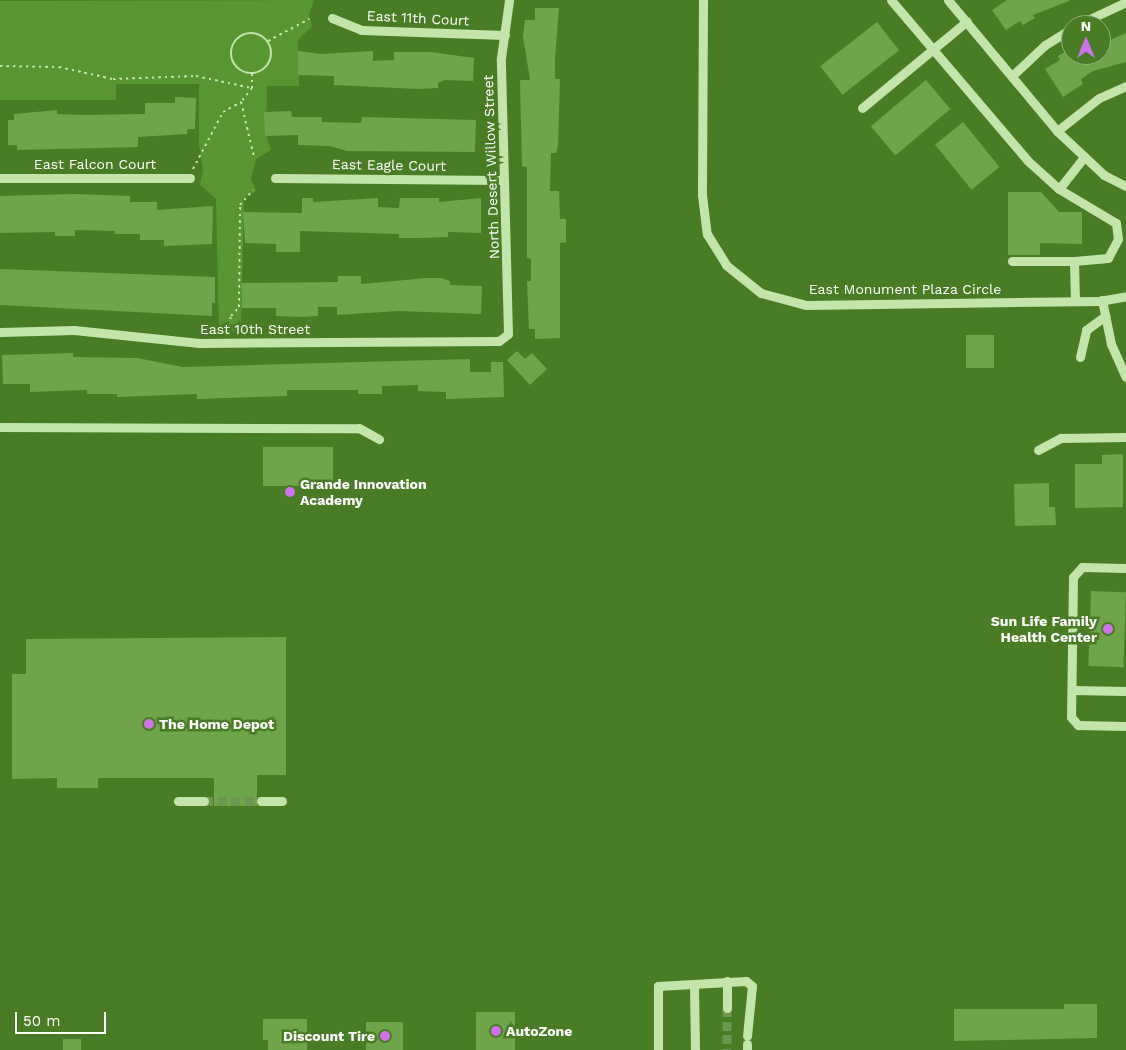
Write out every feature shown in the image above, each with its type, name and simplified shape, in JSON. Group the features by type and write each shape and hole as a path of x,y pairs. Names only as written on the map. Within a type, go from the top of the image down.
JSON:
{"street":[{"name":"North Desert Willow Street","path":"508,334 501,58 509,0"},
{"name":"East Monument Plaza Circle","path":"703,0 702,196 707,234 726,265 761,293 806,305 1075,301 1102,300 1126,296"},
{"path":"891,0 1028,161 1058,189 1116,223 1119,231 1108,258 1074,261 1012,261"},
{"path":"948,0 1014,74 1057,131 1104,176 1126,186"},
{"path":"1098,15 1126,2"},
{"name":"East 11th Court","path":"332,18 361,30 504,36"},
{"path":"862,108 932,48 967,21"},
{"path":"1014,74 1045,45 1061,35"},
{"path":"1057,131 1099,98 1126,86"},
{"path":"1058,189 1084,156"},
{"name":"East Falcon Court","path":"0,178 190,178"},
{"name":"East Eagle Court","path":"275,178 503,180"},
{"path":"1074,261 1075,301"},
{"path":"1102,300 1111,344 1126,377"},
{"path":"1080,357 1086,330 1104,316"},
{"name":"East 10th Street","path":"0,332 74,330 198,343 499,341 508,334"},
{"path":"0,427 359,428 379,439"},
{"path":"1038,450 1061,438 1126,437"},
{"path":"1126,568 1082,567 1073,577 1071,717 1078,725 1126,726"},
{"path":"1072,690 1126,691"},
{"path":"178,801 204,801"},
{"path":"261,801 282,801"},
{"path":"727,981 727,1008"},
{"path":"658,1050 658,986 694,986 700,982 746,981 752,986 747,1044"},
{"path":"694,986 696,1050"}],"path":[{"path":"268,41 309,19"},
{"path":"250,32 268,41 272,51 268,64 252,73 234,64 233,44 250,32"},
{"path":"0,66 59,67 107,79 196,76 252,88"},
{"path":"190,178 223,112 241,102 252,88 252,73"},
{"path":"241,102 254,157"},
{"path":"227,329 230,316 239,307 240,205 253,190"}],"green space":[{"path":"314,0 309,14 312,26 298,40 299,86 267,86 266,135 271,150 256,159 251,179 256,191 244,198 241,331 219,331 216,199 200,185 203,170 199,145 199,84 116,84 116,100 0,100 0,1"}],"building":[{"path":"1007,0 1069,1 1033,15 1035,18 1023,25 1020,21 1006,30 992,10"},
{"path":"535,8 559,8 555,60 555,79 560,79 558,146 556,153 551,153 550,191 559,191 560,219 566,219 566,242 560,243 560,338 535,339 535,329 529,329 527,281 531,281 531,259 527,258 527,167 522,166 520,80 530,80 523,36 525,20 535,20"},
{"path":"877,22 899,50 842,95 820,66"},
{"path":"1126,33 1126,62 1093,71 1081,79 1083,84 1063,97 1045,69 1060,60 1058,56 1061,54 1061,65 1111,65 1111,40"},
{"path":"298,51 321,54 373,51 373,61 394,60 394,52 431,52 474,58 473,81 445,80 438,83 438,88 417,89 334,85 334,76 298,75"},
{"path":"926,80 950,109 895,155 871,126"},
{"path":"175,97 196,98 195,129 187,129 187,134 138,137 138,147 17,150 17,145 8,145 8,120 14,120 14,114 57,110 57,114 145,114 145,103 175,103"},
{"path":"291,111 292,117 322,117 322,122 361,123 362,117 476,120 475,152 347,151 330,146 298,145 298,135 265,136 264,112"},
{"path":"963,122 1000,167 972,190 935,145"},
{"path":"1008,192 1041,192 1059,212 1082,212 1082,244 1040,243 1040,255 1008,255"},
{"path":"74,194 130,196 130,202 157,202 157,210 213,206 212,244 164,246 164,240 140,240 140,234 115,234 115,231 75,230 75,236 55,236 55,232 0,233 0,196"},
{"path":"302,198 313,198 313,202 378,198 378,207 399,208 400,198 439,198 439,202 481,198 481,233 448,232 448,237 399,238 399,234 300,231 300,252 276,252 276,244 245,243 243,212 302,213"},
{"path":"0,269 215,277 215,303 212,303 212,316 0,305"},
{"path":"338,276 361,276 361,284 442,278 450,281 450,285 482,286 481,314 398,311 337,315 337,307 318,307 318,316 300,317 276,316 276,308 242,308 242,283 338,282"},
{"path":"966,335 994,335 994,368 966,368"},
{"path":"517,351 525,359 532,353 547,369 530,385 507,360"},
{"path":"73,353 73,357 137,358 183,367 470,359 470,372 491,372 491,362 503,362 504,397 446,399 446,392 418,391 418,385 382,386 382,394 358,394 358,390 287,390 287,396 197,399 197,394 117,397 117,394 87,394 87,390 30,392 30,384 3,384 2,355"},
{"path":"263,447 333,447 333,486 263,486"},
{"path":"1123,454 1123,507 1075,508 1075,464 1102,464 1102,455"},
{"path":"1049,483 1049,507 1055,507 1056,525 1015,526 1014,484"},
{"name":"Sun Life Family Health Center","path":"1091,591 1126,592 1123,667 1088,666"},
{"name":"The Home Depot","path":"286,637 286,775 257,775 257,806 214,806 214,778 98,778 98,788 57,788 57,778 12,779 12,674 26,674 26,639"},
{"path":"1064,1004 1097,1004 1097,1038 954,1041 954,1009 1064,1009"},
{"name":"AutoZone","path":"476,1012 515,1012 515,1050 476,1050"},
{"path":"263,1019 307,1019 307,1050 268,1050 268,1040 263,1040"},
{"name":"Discount Tire","path":"366,1022 403,1022 403,1050 366,1050"},
{"path":"63,1039 81,1039 81,1050 63,1050"}],"tunnel":[{"path":"204,801 261,801"},
{"path":"727,1008 727,1050"}],"place":[{"name":"Grande Innovation Academy","path":"290,492"},
{"name":"Sun Life Family Health Center","path":"1108,629"},
{"name":"The Home Depot","path":"149,724"},
{"name":"AutoZone","path":"496,1031"},
{"name":"Discount Tire","path":"385,1036"}]}
